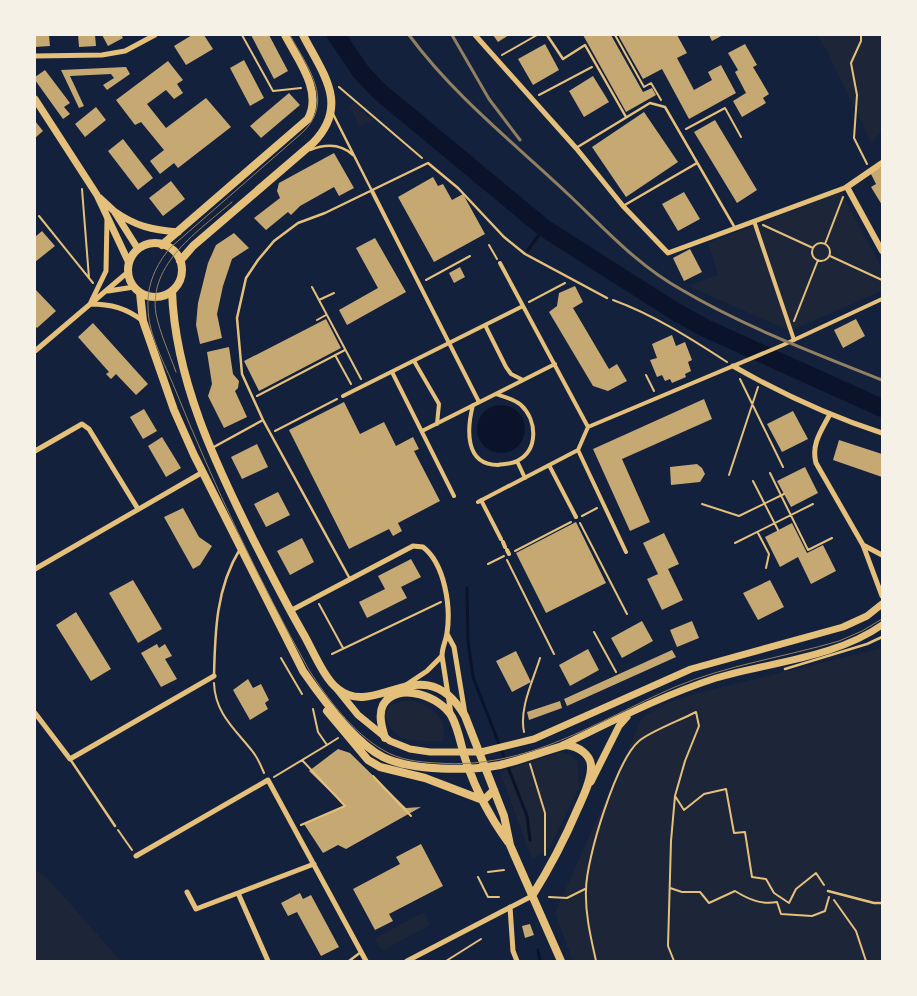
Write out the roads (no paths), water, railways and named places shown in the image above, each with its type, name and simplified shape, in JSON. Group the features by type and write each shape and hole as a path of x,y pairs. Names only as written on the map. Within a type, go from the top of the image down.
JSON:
{"main road":[{"path":"128,267 138,249 145,245 162,244 178,232 303,125 313,111 312,87 285,35"},
{"path":"180,261 193,246 326,129 332,111 332,98 327,81 303,35"},
{"path":"35,99 97,195 107,216 137,290 143,321 174,410 241,549 319,700 356,749 368,760 380,767 425,778 480,799 486,798 494,790"},
{"path":"97,195 132,224 147,229 178,232"},
{"path":"114,211 138,249"},
{"path":"137,290 156,297 172,291 181,277 180,261 173,251 162,244"},
{"path":"172,291 174,318 182,360 210,449 290,611 336,688 358,715 386,738 410,749 440,752 481,752 534,738 617,704 680,673 843,627 867,616 882,604"},
{"path":"303,671 334,711 377,753 391,760 440,767 480,768 540,754 560,747 694,685 844,644 882,625"},
{"path":"336,688 362,698 405,685 425,686 447,692 458,703 465,716 504,816 510,845"},
{"path":"386,738 381,711 384,703 397,695 412,693 427,697 440,704 452,716 480,799 510,845 561,961"},
{"path":"532,896 557,856 584,795 619,726 629,714"},
{"path":"560,747 577,747 590,761 591,771 584,795"}],"street":[{"path":"35,56 102,56 125,50 155,35"},
{"path":"474,35 576,148 623,206 668,253 847,187 882,162"},
{"path":"847,187 882,251"},
{"path":"372,191 479,402"},
{"path":"90,304 106,271 107,216"},
{"path":"754,221 794,340"},
{"path":"500,263 588,427"},
{"path":"35,351 107,291 128,267"},
{"path":"107,291 137,290"},
{"path":"505,548 479,501 578,450 588,427 783,345 882,299"},
{"path":"90,304 102,304 125,309 143,321"},
{"path":"343,396 523,306"},
{"path":"485,325 506,367 511,374 523,380"},
{"path":"414,361 438,404 437,424"},
{"path":"422,431 555,364"},
{"path":"734,366 829,416 882,433"},
{"path":"392,372 454,496"},
{"path":"474,405 468,425 469,440 474,453 483,462 493,465 517,461 527,453 533,441 533,428 528,414 519,404 496,394"},
{"path":"829,416 813,453 816,463 863,545 882,596"},
{"path":"35,451 82,424 89,429 138,509"},
{"path":"578,450 626,552"},
{"path":"517,461 525,478"},
{"path":"550,465 577,518"},
{"path":"35,569 203,472"},
{"path":"863,545 882,555"},
{"path":"290,611 413,546 423,548 434,559 442,574 448,634 454,647 465,716"},
{"path":"448,634 442,646 442,656 452,716"},
{"path":"405,685 427,671 442,656"},
{"path":"35,713 70,759 214,676"},
{"path":"136,856 268,780 366,961"},
{"path":"187,892 196,909 314,864"},
{"path":"238,893 268,961"},
{"path":"407,961 532,896"},
{"path":"510,907 513,951 518,961"}],"lane":[{"path":"547,35 563,59 585,45 626,117"},
{"path":"576,148 650,103 664,107 735,228"},
{"path":"332,111 372,191"},
{"path":"299,154 326,145 335,145 343,147 356,157"},
{"path":"350,579 263,420 242,374 237,318 246,278 274,241 298,223 325,214 428,163 458,188 504,237 525,254 573,278 607,298"},
{"path":"623,206 697,163"},
{"path":"210,449 263,420"},
{"path":"214,676 217,616 222,591 231,564 241,549"},
{"path":"785,669 867,644 882,637"},
{"path":"70,759 115,826"},
{"path":"828,891 874,904 882,903"},
{"path":"348,961 361,952"}],"waterway":[{"path":"336,35 361,72 379,91 544,228 676,312 705,328 882,408"},
{"path":"528,250 544,228"},
{"path":"467,588 468,641 473,677 527,816 530,840"},
{"path":"538,950 540,961"}],"tram line":[{"path":"290,35 315,84 317,108 312,120 303,132 170,248 153,275 149,290 148,307 151,328 158,349 221,496 254,566 309,670 332,703 351,725 383,750 409,760 437,763 470,763 501,759 531,751 560,740 695,679 839,641 862,631 882,619"},
{"path":"176,372 156,314 156,296 160,279 168,264 191,237 232,202"}],"railway":[{"path":"409,35 465,99 622,246 651,270 682,290 730,316 780,339 882,380"},
{"path":"452,35 489,99 520,140"}]}
